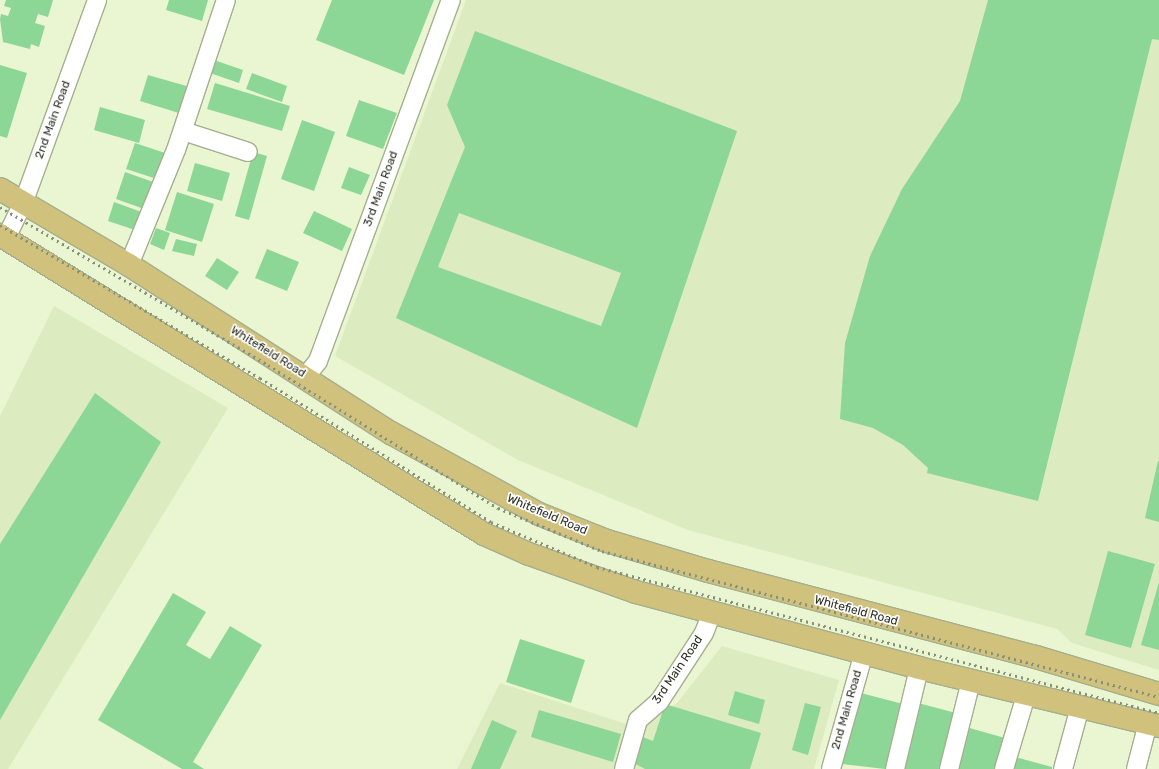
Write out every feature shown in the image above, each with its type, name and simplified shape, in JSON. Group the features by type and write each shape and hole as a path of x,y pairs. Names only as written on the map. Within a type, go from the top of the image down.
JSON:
{"main road":[{"name":"Whitefield Road","path":"0,189 24,201 129,265 306,376 391,434 492,491 607,541 845,610 1055,662 1159,694"},
{"path":"3,236 484,534 575,572 712,612 919,668 1154,725"}],"street":[{"name":"2nd Main Road","path":"3,236 24,201 97,0"},
{"path":"129,265 183,130 226,0"},
{"name":"3rd Main Road","path":"306,376 318,361 451,0"},
{"path":"183,130 248,152"},
{"name":"3rd Main Road","path":"624,769 638,720 659,702 704,633 712,612"},
{"name":"2nd Main Road","path":"831,769 864,652"},
{"path":"895,769 919,668"},
{"path":"949,769 971,681"},
{"path":"1004,769 1026,695"},
{"path":"1063,769 1080,707"},
{"path":"1136,769 1154,725"}],"shaded area":[{"path":"466,0 1159,0 1159,670 1072,643 1057,629 688,530 518,460 335,356"},
{"path":"54,306 228,408 8,769 0,769 0,416"},
{"path":"722,646 839,680 814,769 629,769 642,726 677,703"},
{"path":"500,683 629,725 615,769 457,769"}],"building":[{"path":"6,0 53,0 48,17 38,14 35,23 45,26 39,47 31,44 30,49 3,42 0,19 1,14 8,16 11,8 4,6"},
{"path":"169,0 208,0 202,21 166,10"},
{"path":"332,0 434,0 404,75 316,40"},
{"path":"988,0 1159,0 1159,40 1152,39 1038,501 927,473 928,468 903,445 873,428 840,419 845,343 870,256 902,189 960,101"},
{"path":"475,31 737,131 637,428 396,318 465,147 447,105","holes":["459,213 621,273 601,326 438,267"]},
{"path":"211,59 243,70 239,83 207,72"},
{"path":"0,65 27,73 7,138 0,136"},
{"path":"252,73 287,86 282,102 246,89"},
{"path":"148,75 190,87 182,114 140,101"},
{"path":"215,83 290,106 282,131 207,109"},
{"path":"359,100 397,113 383,149 346,136"},
{"path":"100,107 145,120 139,143 94,130"},
{"path":"302,120 335,132 314,191 281,179"},
{"path":"135,143 168,154 160,180 126,169"},
{"path":"253,152 267,156 249,220 235,216"},
{"path":"195,163 230,173 222,201 187,191"},
{"path":"349,167 370,175 361,195 341,188"},
{"path":"125,172 156,183 147,210 116,199"},
{"path":"177,192 214,204 202,242 165,230"},
{"path":"114,202 147,214 141,232 108,221"},
{"path":"314,211 352,229 342,251 303,233"},
{"path":"156,228 170,233 164,250 150,244"},
{"path":"176,239 197,244 194,256 172,251"},
{"path":"267,249 299,262 287,291 255,278"},
{"path":"217,258 239,272 227,290 205,276"},
{"path":"95,393 161,442 0,720 0,544"},
{"path":"1159,461 1159,522 1145,518"},
{"path":"1108,551 1155,564 1131,648 1085,635"},
{"path":"1159,582 1159,650 1141,645"},
{"path":"173,593 206,612 186,645 210,659 230,626 262,645 193,762 204,769 182,769 98,720"},
{"path":"520,639 585,660 571,703 506,682"},
{"path":"735,691 765,700 759,724 728,715"},
{"path":"861,693 903,704 885,769 842,764"},
{"path":"805,703 821,707 808,755 792,750"},
{"path":"918,703 956,713 940,769 900,769"},
{"path":"665,704 761,733 750,769 645,769 632,762 640,736 653,741"},
{"path":"539,710 621,734 613,762 531,737"},
{"path":"492,720 517,731 500,769 471,769"},
{"path":"966,727 1005,738 996,769 954,769"},
{"path":"1015,757 1052,767 1052,769 1012,769"}],"railway":[{"path":"0,207 268,365 498,508 602,551 1159,697"},
{"path":"0,225 260,378 491,522 597,567 1159,713"}]}
